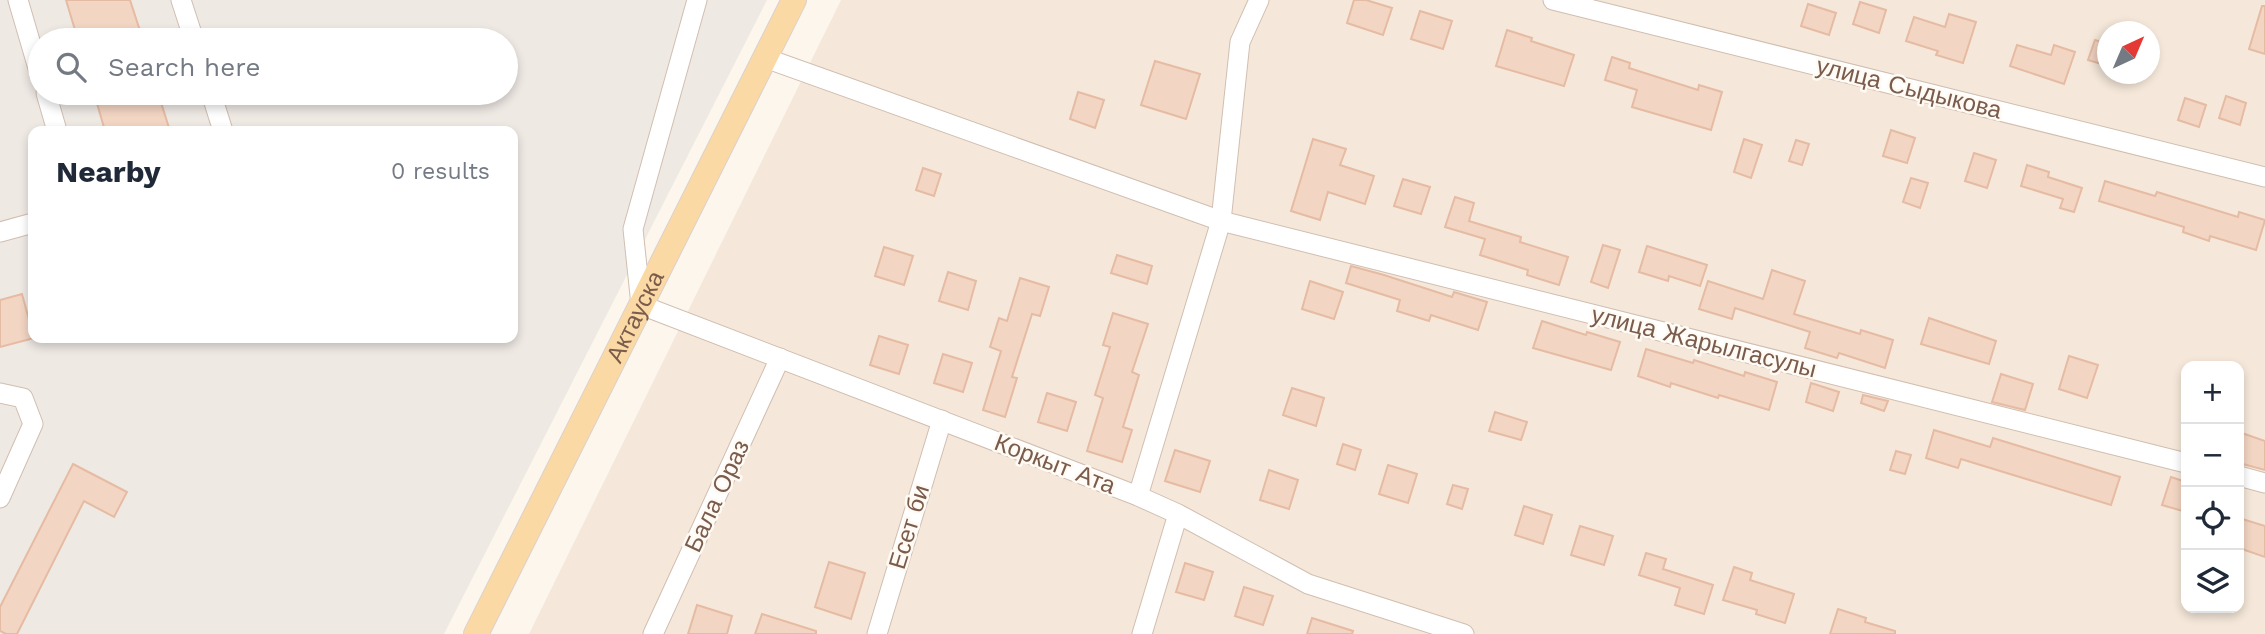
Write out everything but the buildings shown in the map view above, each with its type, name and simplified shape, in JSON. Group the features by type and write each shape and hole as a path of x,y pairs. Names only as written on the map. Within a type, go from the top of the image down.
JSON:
{"main road":[{"name":"Актауска","path":"476,634 794,0"}],"street":[{"path":"18,0 28,34"},
{"path":"181,0 190,28"},
{"path":"641,305 633,229 697,0"},
{"path":"1138,496 1221,221 1240,42 1259,0"},
{"name":"улица Сыдыкова","path":"1553,0 2265,177"},
{"name":"улица Жарылгасулы","path":"765,58 1221,221 2181,462"},
{"path":"49,105 56,126"},
{"path":"215,105 221,126"},
{"path":"0,232 28,224"},
{"name":"Коркыт Ата","path":"641,305 1138,496 1178,514 1308,584 1464,634"},
{"name":"Бала Ораз","path":"653,634 780,358"},
{"path":"0,393 23,398 33,424 0,498"},
{"name":"Есет би","path":"877,634 942,420"},
{"path":"2244,477 2265,483"},
{"path":"1142,634 1178,514"}],"shaded area":[{"path":"0,0 767,0 444,634 0,634"},
{"path":"841,0 2265,0 2265,634 529,634"}]}
